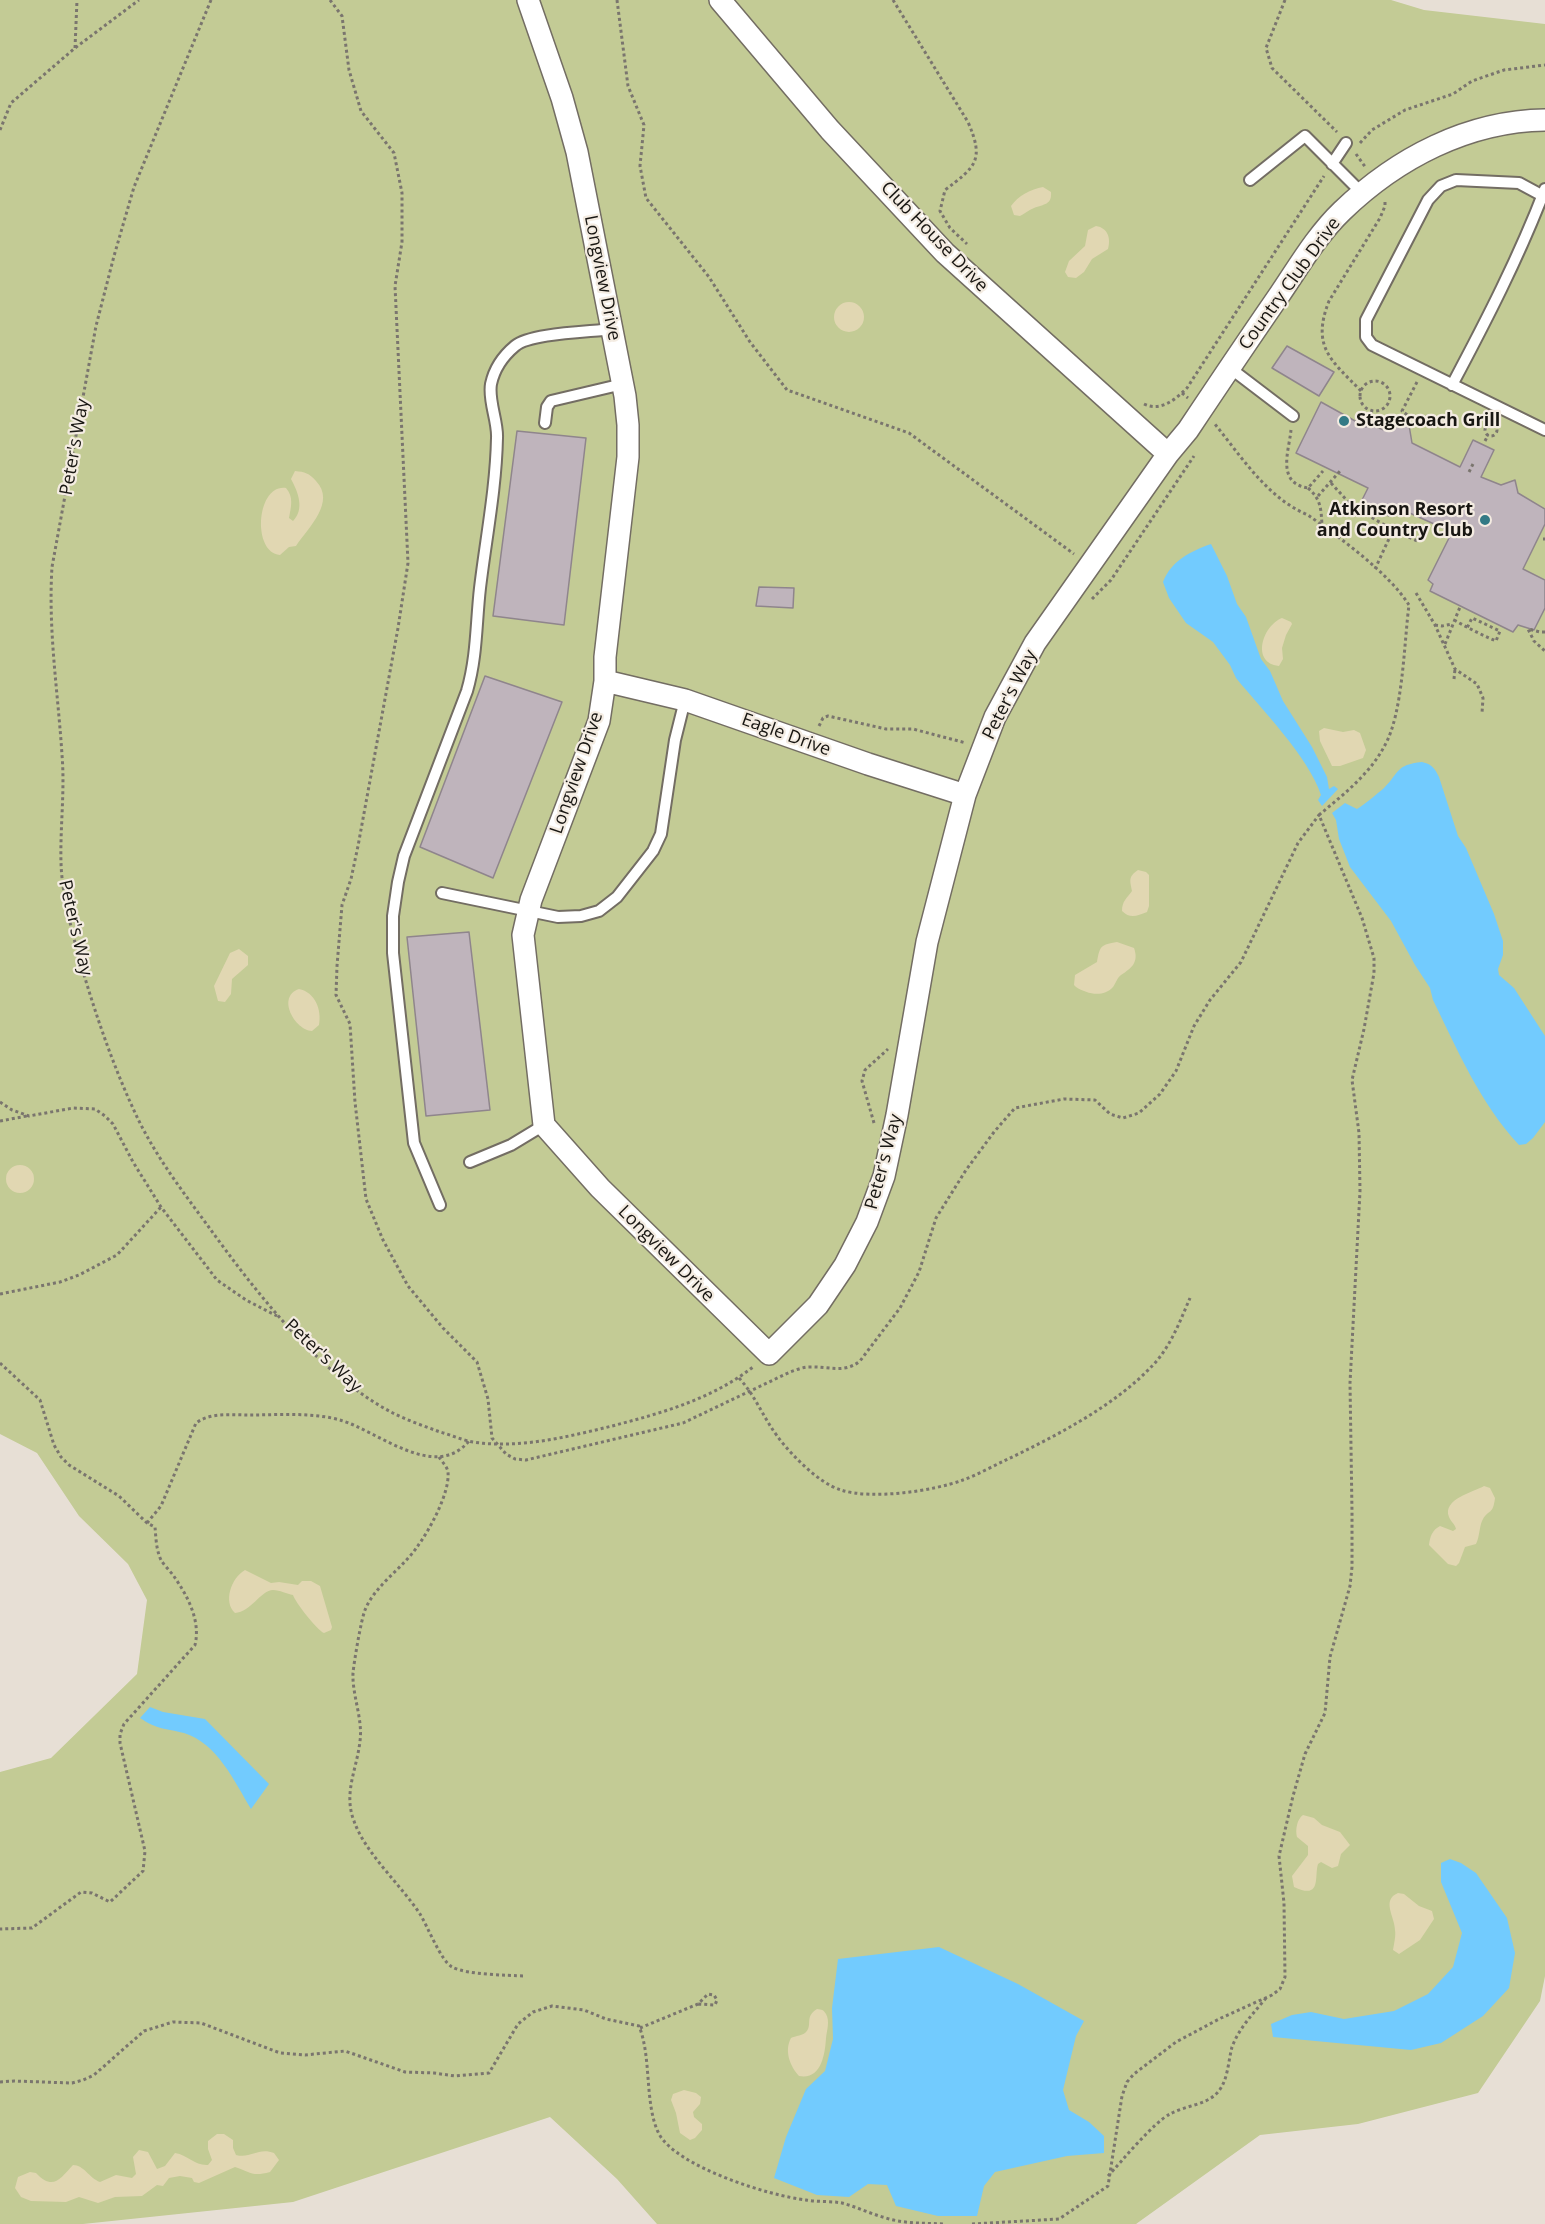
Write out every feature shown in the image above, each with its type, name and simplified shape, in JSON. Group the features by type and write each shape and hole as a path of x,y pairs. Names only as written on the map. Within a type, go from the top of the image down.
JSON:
{"street":[{"name":"Longview Drive","path":"528,0 562,98 577,152 623,384 628,425 628,457 605,657 606,681 599,721 529,910 523,935 544,1125 600,1188 769,1354"},
{"name":"Club House Drive","path":"720,0 830,130 945,253 1168,454"},
{"name":"Country Club Drive","path":"1168,454 1202,409 1315,242 1342,211 1406,161 1466,133 1529,120 1545,120"},
{"name":"Peter's Way","path":"769,1354 818,1305 845,1265 867,1222 880,1185 897,1115 927,942 965,795 995,717 1035,643 1168,454"},
{"name":"Eagle Drive","path":"606,681 685,700 965,795"}],"lane":[{"path":"1250,180 1305,136 1332,164 1370,188"},
{"path":"1332,164 1347,142"},
{"path":"1452,384 1485,324 1536,217 1544,193 1519,183 1456,180 1441,186 1428,200 1366,320 1366,337 1372,345 1545,430"},
{"path":"440,1205 414,1143 393,953 393,916 404,856 473,670 497,447 496,422 490,386 502,359 515,345 529,339 612,329"},
{"path":"1230,368 1293,416"},
{"path":"545,423 547,407 551,401 623,384"},
{"path":"442,893 558,916 581,916 599,911 616,897 653,851 661,834 675,740 685,700"},
{"path":"470,1162 511,1145 544,1125"}],"path":[{"path":"75,48 77,0"},
{"path":"0,130 11,103 75,48 139,0"},
{"name":"Peter's Way","path":"211,0 134,187 114,256 96,326 52,567 51,641 63,759 61,866 67,905 81,965 100,1024 139,1120 158,1155 227,1253 307,1346 347,1383 390,1412 429,1428 469,1441 496,1444 535,1442 662,1413 724,1387 769,1354"},
{"path":"330,0 342,16 349,70 361,111 394,153 402,193 402,242 395,286 408,563 358,846 342,906 336,995 350,1024 355,1102 366,1199 383,1240 408,1286 477,1362 488,1399 492,1438 514,1459 526,1460 547,1456 683,1423 750,1389 808,1367 852,1368 860,1361 900,1308 919,1272 936,1218 966,1170 1015,1108 1064,1099 1095,1100 1110,1114 1123,1118 1139,1113 1160,1094 1176,1071 1194,1026 1210,1000 1240,962 1298,843 1319,815 1369,770 1386,744 1394,721 1409,605 1375,568 1322,525 1275,495 1202,409 1182,393"},
{"path":"617,0 628,86 644,125 640,166 646,198 709,276 750,342 787,390 909,433 1076,556"},
{"path":"893,0 969,122 977,142 976,158 968,172 945,190 940,211 950,228 967,244"},
{"path":"1285,0 1266,48 1272,68 1347,142"},
{"path":"1361,391 1367,384 1381,382 1390,393 1389,403 1377,411 1367,409 1361,401 1361,391 1323,347 1321,331 1329,302 1385,206 1385,197 1370,188 1353,150 1372,130 1405,110 1453,94 1472,81 1504,70 1545,66"},
{"path":"1140,402 1149,406 1172,403 1187,388 1332,164"},
{"path":"1418,380 1402,411 1414,420 1428,416"},
{"path":"1293,416 1286,454 1286,470 1294,482 1308,488 1317,496 1321,507 1322,525"},
{"path":"1490,423 1494,424 1497,427 1496,434 1488,435 1484,430 1485,426 1490,423"},
{"path":"1485,441 1488,435"},
{"path":"1090,600 1111,580 1195,454"},
{"path":"1469,472 1473,464"},
{"path":"1308,488 1323,471"},
{"path":"1317,496 1340,471"},
{"path":"1331,483 1352,506 1417,541"},
{"path":"1375,568 1393,530"},
{"path":"1416,593 1434,624 1455,669 1454,679"},
{"path":"1444,645 1460,607"},
{"path":"1434,624 1442,626 1453,622 1496,641 1500,632 1472,618 1467,627"},
{"path":"1545,632 1540,633 1528,629 1534,641 1545,651"},
{"path":"1455,669 1477,684 1483,698 1482,713"},
{"path":"818,730 823,718 828,716 886,729 913,729 970,745"},
{"path":"972,2224 1059,2219 1108,2186 1122,2096 1127,2082 1176,2042 1280,1989 1285,1971 1284,1903 1279,1856 1305,1754 1325,1713 1329,1657 1350,1586 1352,1566 1350,1383 1360,1191 1359,1133 1352,1080 1374,973 1374,958 1362,918 1319,815"},
{"path":"875,1127 862,1081 865,1070 891,1046"},
{"path":"0,1102 12,1110 29,1116"},
{"path":"0,1121 73,1108 95,1110 105,1116 161,1207 217,1280 246,1300 282,1318"},
{"path":"0,1294 60,1282 79,1275 117,1255 161,1207"},
{"path":"739,1378 750,1389 771,1429 808,1471 841,1490 879,1494 914,1491 963,1480 1038,1445 1136,1383 1155,1363 1176,1330 1190,1298"},
{"path":"0,1363 40,1400 54,1445 69,1465 119,1497 147,1523 155,1527 162,1562 174,1576 193,1611 197,1636 195,1645 124,1724 120,1734 120,1743 145,1851 143,1871 110,1902 92,1893 81,1892 32,1928 0,1929"},
{"path":"147,1523 161,1506 196,1423 204,1417 307,1415 339,1420 409,1452 439,1457 454,1455 462,1450 469,1441"},
{"path":"439,1457 448,1474 447,1486 436,1516 417,1548 383,1584 365,1610 353,1673 361,1739 349,1793 350,1809 354,1824 373,1853 412,1902 445,1962 454,1968 467,1971 525,1976"},
{"path":"0,2082 72,2083 83,2080 94,2075 144,2031 173,2022 201,2023 280,2053 305,2055 345,2051 405,2072 455,2076 489,2073 518,2024 533,2012 552,2006 584,2010 606,2019 639,2026 698,2004 716,2005 717,2000 714,1995 708,1994 698,2004"},
{"path":"1108,2176 1168,2114 1211,2098 1217,2093 1222,2086 1232,2048 1241,2028 1267,1997"},
{"path":"639,2026 644,2041 654,2118 659,2134 670,2148 686,2159 726,2178 766,2192 805,2200 842,2203 887,2219 945,2224"}],"green space":[{"path":"0,0 1391,0 1424,10 1545,24 1545,1976 1540,2001 1478,2093 1358,2124 1260,2135 1136,2224 657,2224 617,2179 550,2117 293,2202 83,2224 0,2224 0,1772 51,1758 137,1674 147,1600 128,1564 79,1516 37,1453 0,1434"}],"sand":[{"path":"1043,187 1051,192 1049,202 1020,216 1014,215 1011,206 1017,199 1029,191"},
{"path":"1096,226 1108,234 1108,249 1092,259 1084,272 1076,278 1068,277 1065,272 1069,261 1085,246 1088,230"},
{"path":"849,302 860,306 864,317 860,328 849,332 838,328 834,317 838,306"},
{"path":"295,471 307,473 316,481 323,497 322,506 296,546 289,547 280,555 271,551 265,543 261,519 268,496 276,490 286,488 291,499 289,518 293,521 297,516 299,500 291,479"},
{"path":"1282,618 1292,624 1286,635 1282,648 1283,659 1279,666 1270,663 1265,658 1262,644 1269,628"},
{"path":"1324,728 1343,732 1354,730 1360,733 1366,750 1363,758 1340,766 1332,766 1320,741 1319,731"},
{"path":"1138,870 1149,875 1149,906 1147,912 1131,916 1125,914 1122,908 1132,891 1131,877"},
{"path":"1117,942 1134,948 1136,957 1131,967 1120,976 1113,987 1100,994 1085,992 1076,987 1074,985 1075,975 1097,962 1102,947"},
{"path":"239,949 248,956 248,965 232,979 231,994 225,1002 218,1001 214,986 230,953"},
{"path":"299,989 313,998 318,1008 319,1025 312,1031 300,1025 290,1013 289,999 292,993"},
{"path":"20,1165 30,1169 34,1179 30,1189 20,1193 10,1189 6,1179 10,1169"},
{"path":"1484,1486 1490,1488 1495,1498 1493,1507 1482,1522 1476,1544 1465,1547 1456,1566 1448,1564 1429,1545 1432,1534 1440,1526 1453,1531 1456,1529 1449,1517 1450,1505 1460,1497"},
{"path":"245,1570 271,1583 298,1585 302,1581 311,1581 320,1586 331,1630 324,1633 321,1631 307,1616 293,1595 276,1590 264,1593 246,1609 235,1613 231,1608 230,1590"},
{"path":"1303,1815 1314,1818 1322,1825 1340,1832 1350,1845 1341,1854 1338,1866 1332,1868 1321,1862 1318,1864 1315,1885 1309,1891 1294,1887 1292,1876 1308,1855 1308,1846 1296,1834 1298,1822"},
{"path":"1398,1893 1404,1894 1419,1906 1432,1911 1434,1919 1420,1940 1399,1954 1393,1950 1395,1932 1390,1909 1390,1900"},
{"path":"817,2009 824,2011 828,2020 823,2059 812,2074 799,2076 789,2058 789,2043 791,2038 806,2032 811,2015"},
{"path":"684,2090 701,2097 700,2104 693,2112 694,2117 702,2124 702,2130 690,2140 680,2133 671,2100 673,2094"},
{"path":"217,2134 224,2134 233,2140 236,2155 246,2156 263,2151 274,2153 279,2160 270,2172 255,2174 235,2167 199,2183 194,2182 192,2178 180,2176 169,2178 163,2186 157,2185 142,2196 115,2197 98,2203 79,2197 66,2202 31,2201 21,2197 15,2188 18,2177 30,2172 52,2182 60,2178 73,2165 80,2167 100,2182 116,2175 132,2178 136,2174 133,2157 139,2150 148,2152 157,2169 165,2166 175,2153 199,2164 208,2165 212,2160 208,2141"}],"water":[{"path":"1211,544 1227,576 1237,604 1246,617 1261,659 1270,671 1283,701 1312,747 1327,777 1329,789 1334,786 1338,789 1322,806 1318,800 1321,795 1315,780 1295,749 1236,678 1230,665 1213,642 1186,623 1169,598 1163,582 1171,568 1189,554"},
{"path":"1422,762 1433,767 1439,777 1458,836 1466,848 1494,914 1503,941 1499,975 1514,988 1545,1036 1545,1122 1526,1144 1519,1145 1481,1094 1433,1000 1430,988 1391,921 1350,867 1339,839 1336,820 1332,813 1345,803 1357,809 1384,788 1402,767"},
{"path":"150,1707 163,1712 205,1719 269,1784 251,1809 224,1765 206,1745 184,1733 157,1727 140,1718"},
{"path":"1450,1859 1476,1873 1507,1918 1515,1953 1509,1988 1483,2016 1441,2043 1411,2050 1273,2037 1271,2024 1292,2015 1311,2012 1344,2019 1394,2011 1428,1994 1453,1967 1462,1933 1441,1882 1441,1863"},
{"path":"939,1947 1018,1984 1084,2021 1076,2036 1063,2090 1069,2110 1089,2122 1104,2136 1104,2153 1067,2156 995,2172 984,2186 977,2216 938,2216 896,2206 887,2185 868,2184 849,2197 817,2195 774,2178 786,2137 806,2089 825,2071 833,2039 832,2008 838,1959"}],"building":[{"path":"1287,346 1334,372 1319,396 1272,368"},
{"name":"Atkinson Resort and Country Club","path":"1321,402 1366,427 1368,424 1384,430 1408,419 1412,443 1460,467 1473,440 1494,450 1481,477 1501,485 1515,480 1518,493 1545,509 1545,524 1523,569 1545,580 1545,608 1534,630 1518,625 1513,632 1430,591 1433,584 1428,580 1452,532 1394,506 1389,516 1361,502 1368,488 1296,453"},
{"path":"517,431 586,438 564,625 493,616"},
{"path":"759,587 794,588 793,608 756,606"},
{"path":"485,676 562,702 493,878 420,847"},
{"path":"469,932 490,1110 426,1116 407,937"}],"place":[{"name":"Stagecoach Grill","path":"1344,421"},
{"name":"Atkinson Resort and Country Club","path":"1485,520"}]}
